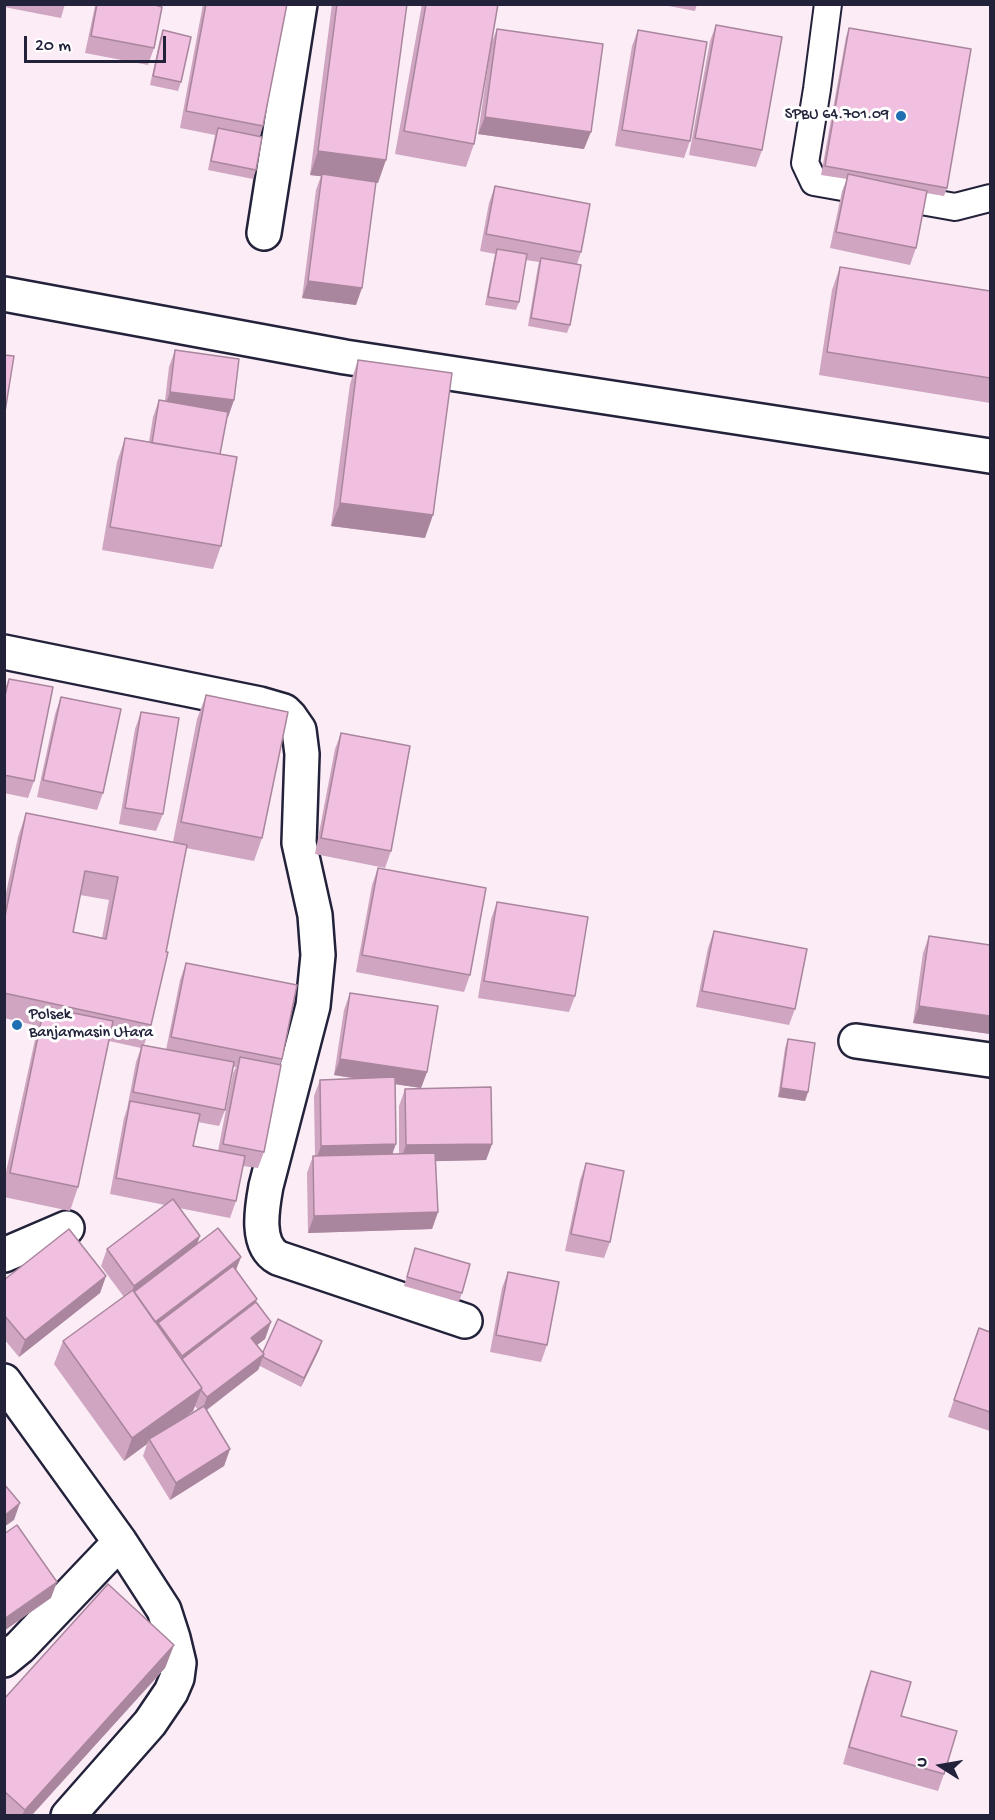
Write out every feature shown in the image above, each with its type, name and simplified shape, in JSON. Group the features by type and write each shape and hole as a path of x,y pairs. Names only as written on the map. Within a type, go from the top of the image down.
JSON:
{"street":[{"path":"264,233 300,4"},
{"path":"4,294 345,357 990,456"},
{"path":"4,652 260,704 284,711 299,729 302,754 299,843 315,915 318,956 313,1006 266,1186 261,1214 266,1246 272,1255 278,1258 465,1321"},
{"path":"856,1041 990,1060"},
{"path":"4,1255 67,1228"},
{"path":"4,1381 120,1542 164,1610 179,1663 177,1678 171,1692 150,1723 68,1815"},
{"path":"4,1660 20,1647 120,1542"}],"lane":[{"path":"828,4 805,163 813,182 955,207 990,198"}],"building":[{"path":"97,4 152,4 162,7 154,48 91,36"},
{"path":"206,4 287,4 263,126 186,111"},
{"path":"337,4 407,4 386,160 318,151"},
{"path":"426,4 498,4 474,144 404,131"},
{"path":"716,25 782,37 762,150 695,138"},
{"path":"849,28 971,49 947,188 825,166"},
{"path":"497,29 603,44 591,132 485,117"},
{"path":"163,30 191,37 181,82 153,76"},
{"path":"638,30 707,42 690,141 622,130"},
{"path":"218,128 262,137 256,170 211,161"},
{"path":"322,174 376,182 362,288 308,281"},
{"path":"848,174 927,191 916,248 836,232"},
{"path":"495,186 590,204 581,252 486,234"},
{"path":"497,249 527,254 519,302 488,297"},
{"path":"541,258 581,265 570,325 531,318"},
{"path":"840,267 990,291 990,378 827,352"},
{"path":"175,350 239,359 234,400 170,392"},
{"path":"4,355 14,356 4,418"},
{"path":"358,360 452,373 433,515 340,503"},
{"path":"159,400 228,412 220,454 152,443"},
{"path":"125,438 237,457 221,546 110,527"},
{"path":"9,679 53,687 34,781 4,775 4,700"},
{"path":"206,695 288,712 262,838 181,822"},
{"path":"61,697 121,709 103,793 43,780"},
{"path":"141,712 179,718 163,814 125,808"},
{"path":"341,733 410,746 391,851 321,838"},
{"path":"26,813 187,845 166,952 168,952 151,1025 4,993 4,921","holes":["85,871 118,877 106,939 73,932"]},
{"path":"378,868 486,888 470,975 362,955"},
{"path":"497,902 588,917 575,996 484,981"},
{"path":"714,931 807,949 795,1009 702,991"},
{"path":"929,936 990,945 990,1016 919,1006"},
{"path":"186,963 297,985 282,1059 171,1037"},
{"path":"350,993 438,1006 427,1072 340,1059"},
{"path":"44,1007 113,1021 78,1187 10,1173"},
{"path":"788,1039 815,1043 808,1092 781,1088"},
{"path":"142,1045 234,1062 225,1110 133,1092"},
{"path":"240,1057 281,1065 264,1152 223,1144"},
{"path":"395,1077 396,1144 321,1146 320,1080"},
{"path":"491,1087 492,1144 406,1145 405,1089"},
{"path":"130,1101 200,1114 193,1146 245,1156 236,1201 116,1178"},
{"path":"435,1153 438,1212 314,1216 313,1156"},
{"path":"586,1163 624,1171 610,1242 571,1234"},
{"path":"173,1199 200,1236 134,1286 107,1249"},
{"path":"218,1228 241,1257 155,1322 134,1292"},
{"path":"69,1229 106,1276 25,1340 4,1315 4,1280"},
{"path":"415,1248 470,1264 462,1293 407,1277"},
{"path":"233,1266 257,1299 182,1356 158,1323"},
{"path":"508,1272 559,1282 547,1345 496,1335"},
{"path":"133,1290 202,1388 132,1438 63,1341"},
{"path":"256,1302 271,1322 251,1338 264,1354 207,1397 182,1359"},
{"path":"278,1319 322,1341 304,1378 263,1357 263,1352"},
{"path":"979,1328 990,1332 990,1412 954,1400"},
{"path":"204,1406 230,1449 176,1483 149,1439"},
{"path":"4,1484 20,1503 4,1516"},
{"path":"17,1525 57,1582 4,1619 4,1534"},
{"path":"108,1584 174,1645 25,1810 4,1791 4,1699"},
{"path":"871,1671 911,1682 901,1716 957,1731 944,1774 849,1747"}],"place":[{"name":"SPBU 64.701.09","path":"901,116"},
{"name":"Polsek Banjarmasin Utara","path":"17,1025"}]}
